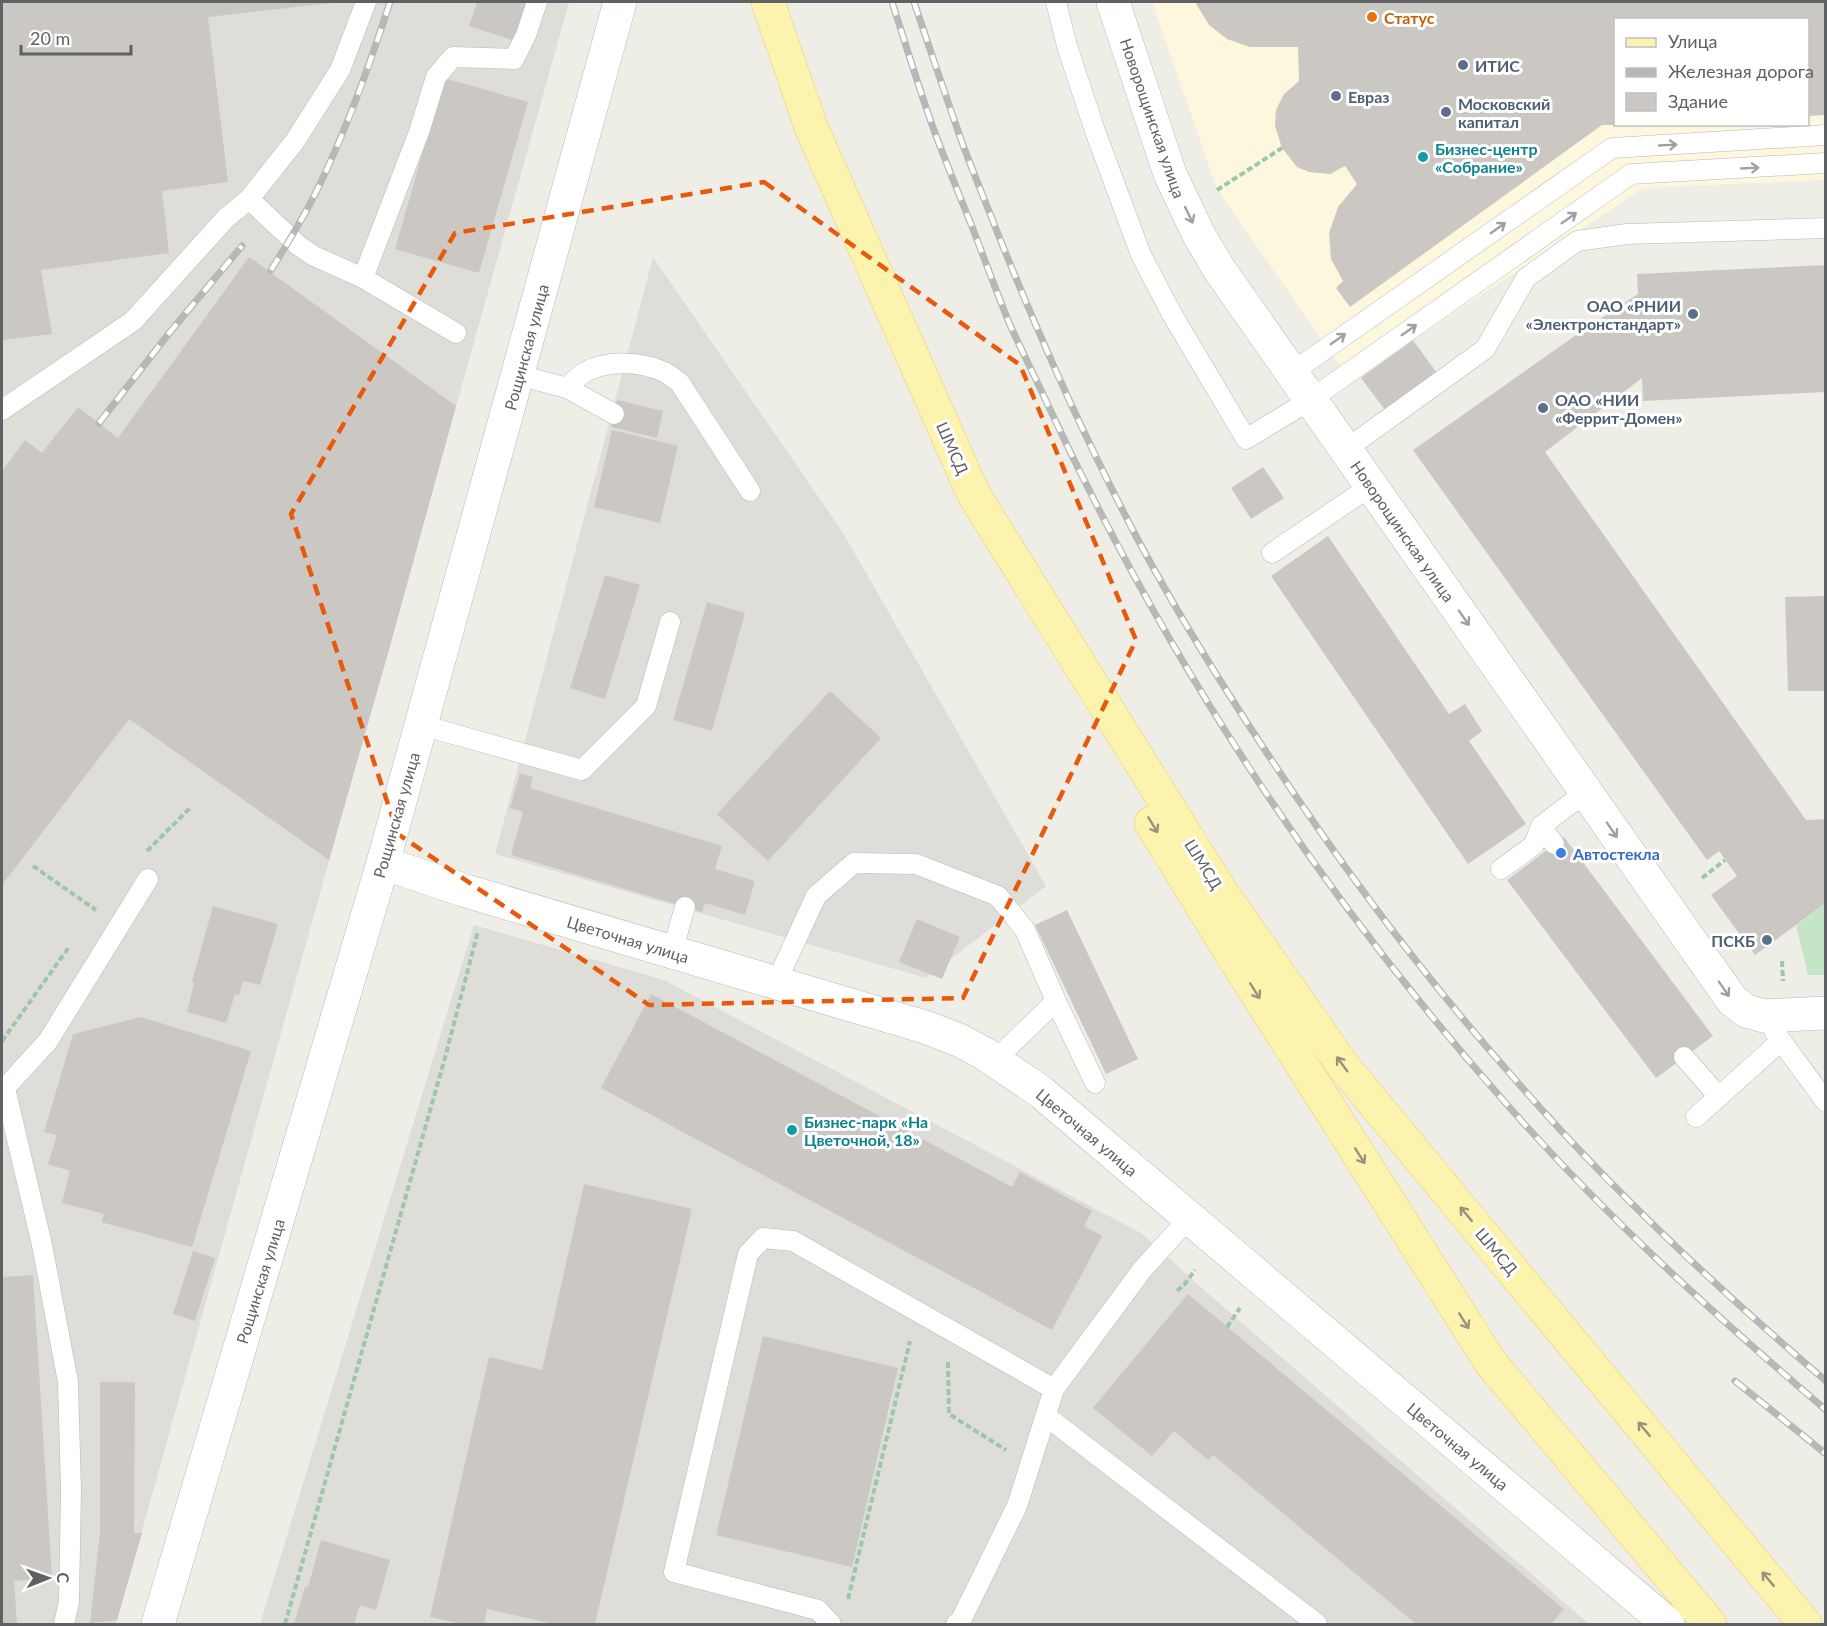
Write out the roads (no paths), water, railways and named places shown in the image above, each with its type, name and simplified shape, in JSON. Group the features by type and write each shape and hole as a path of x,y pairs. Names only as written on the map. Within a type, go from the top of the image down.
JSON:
{"main road":[{"name":"ШМСД","path":"752,2 794,130 960,511 1231,953 1491,1363 1710,1624"},
{"name":"ШМСД","path":"768,2 811,127 974,495 1220,890 1344,1067 1805,1624"}],"street":[{"name":"Рощинская улица","path":"158,1624 383,863 620,2"},
{"name":"Новорощинская улица","path":"1113,2 1170,174 1219,269 1732,1000 1772,1029"},
{"name":"Цветочная улица","path":"383,863 438,882 925,1027 959,1040 995,1060 1041,1092 1668,1624"},
{"path":"1772,1029 1826,1013"}],"lane":[{"path":"2,410 133,321 226,218 249,199 295,141 340,70 366,2"},
{"path":"363,278 419,132 436,77 453,57 514,59 526,35 537,2"},
{"path":"1056,2 1067,46 1095,131 1141,255 1173,316 1246,439 1310,400 1631,174 1826,163"},
{"path":"1291,373 1612,148 1826,135"},
{"path":"249,199 299,246 314,256 363,278 456,333"},
{"path":"1345,450 1485,349 1526,278 1577,241 1627,234 1826,228"},
{"path":"567,388 583,373 603,366 624,364 648,366 666,373 680,383 750,491"},
{"path":"518,375 567,388 614,414"},
{"path":"1272,553 1371,486"},
{"path":"421,725 582,770 646,706 670,622"},
{"path":"1501,868 1534,844 1541,826 1586,792"},
{"path":"1541,826 1554,844"},
{"path":"776,983 816,896 854,863 916,864 998,896 1025,930 1095,1083"},
{"path":"64,1624 69,1602 71,1501 68,1382 42,1245 3,1088 48,1041 148,879"},
{"path":"672,952 685,907"},
{"path":"995,1060 1056,1001"},
{"path":"1696,1117 1719,1097 1772,1029 1826,1102"},
{"path":"1684,1057 1719,1097"},
{"path":"956,1624 961,1620 1017,1506 1054,1389 1143,1270 1189,1218"},
{"path":"831,1624 818,1610 674,1572 748,1254 763,1238 793,1241 1054,1389"},
{"path":"1046,1416 1317,1624"}],"railway":[{"path":"271,270 314,197 340,141 390,2"},
{"path":"892,2 935,133 1015,335 1093,497 1142,589 1194,680 1250,768 1308,854 1370,939 1503,1100 1579,1182 1658,1261 1826,1410"},
{"path":"914,2 972,169 1032,315 1082,428 1166,591 1213,670 1263,747 1349,872 1410,953 1473,1031 1543,1111 1660,1231 1826,1381"},
{"path":"99,423 170,332 242,246"},
{"path":"1735,1381 1826,1454"}],"place":[{"name":"Статус","path":"1372,17"},
{"name":"ИТИС","path":"1463,65"},
{"name":"Евраз","path":"1336,96"},
{"name":"Московский капитал","path":"1446,112"},
{"name":"Бизнес-центр «Собрание»","path":"1423,157"},
{"name":"ОАО «РНИИ «Электронстандарт»","path":"1693,314"},
{"name":"ОАО «НИИ «Феррит-Домен»","path":"1543,408"},
{"name":"Автостекла","path":"1561,853"},
{"name":"ПСКБ","path":"1767,940"},
{"name":"Бизнес-парк «На Цветочной, 18»","path":"792,1130"}]}
